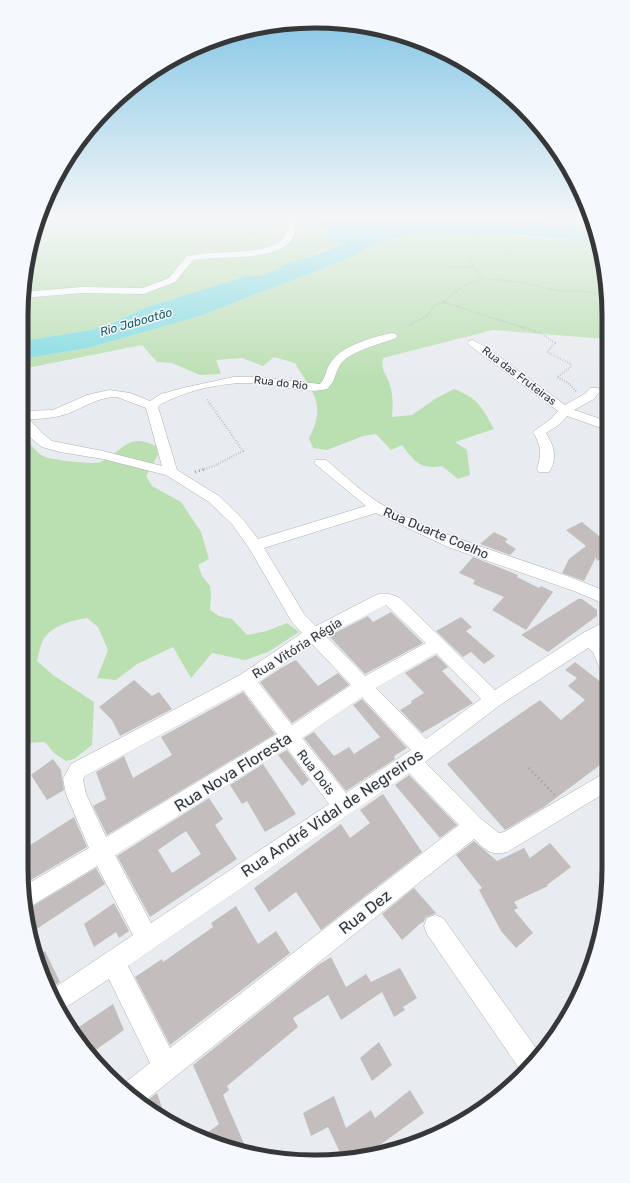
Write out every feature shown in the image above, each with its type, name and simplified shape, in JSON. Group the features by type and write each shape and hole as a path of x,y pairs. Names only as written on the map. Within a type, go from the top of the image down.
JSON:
{"street":[{"path":"29,294 82,290 147,290 172,280 179,271"},
{"name":"Rua do Rio","path":"152,406 157,401 180,392 228,381 247,379 305,387 323,387 330,380 337,361 345,355 392,336"},
{"name":"Rua das Fruteiras","path":"473,343 494,355 504,366 516,373 565,410 602,424"},
{"path":"28,416 60,412 93,396 114,393 180,392"},
{"path":"126,394 152,406 177,476"},
{"name":"Rua das Fruteiras","path":"544,469 548,456 547,445 539,432 556,421 565,410 591,394"},
{"path":"28,424 37,436 47,444 60,448 103,455 177,476 214,499 225,508 255,545 298,618 364,686 417,756 474,826 496,844 507,842 602,784"},
{"name":"Rua Duarte Coelho","path":"321,463 377,508 452,544 580,587 602,596"},
{"path":"255,545 377,508"},
{"name":"Rua Vitória Régia","path":"102,852 76,794 73,779 78,770 246,680 314,634 374,602 388,599 394,602 494,700"},
{"name":"Rua André Vidal de Negreiros","path":"60,998 417,756 494,700 602,630"},
{"path":"589,638 600,648 602,653"},
{"name":"Rua Nova Floresta","path":"29,896 289,737 364,686 438,644"},
{"name":"Rua Dois","path":"246,680 343,806"},
{"name":"Rua Dez","path":"135,1092 474,826"},
{"path":"102,852 147,939"},
{"path":"435,926 529,1059"},
{"path":"113,961 166,1068"}],"path":[{"path":"477,271 481,278"},
{"path":"409,325 427,316 434,306 443,302 457,290 481,278 519,282 561,291 581,291 601,294"},
{"path":"443,302 540,333 552,340 555,343 547,352 558,356 570,364 568,369 557,377 568,383 575,390 591,394"},
{"path":"177,476 214,466 243,450 206,398"},
{"path":"529,768 566,805"}],"green space":[{"path":"31,271 274,271 265,275 246,276 147,307 112,323 90,330 28,340 28,315"},
{"path":"316,271 599,271 602,339 493,330 383,358 383,370 392,393 392,417 412,415 435,399 454,389 469,396 486,414 494,429 455,442 467,450 470,475 458,479 442,466 428,467 418,463 410,456 402,445 391,450 376,434 363,436 327,450 313,448 309,438 317,416 316,399 295,363 274,357 263,366 242,358 216,360 221,374 200,375 172,363 157,362 142,345 28,368 28,358 88,348 200,316"},
{"path":"28,442 37,452 47,458 90,463 101,462 109,458 132,442 146,442 156,446 158,455 146,476 152,486 181,502 201,532 209,559 198,565 202,576 210,586 210,610 219,616 232,619 247,635 267,631 287,623 299,632 268,652 245,660 212,653 191,678 173,647 137,664 116,680 97,678 108,650 98,627 87,618 59,626 53,629 43,639 37,661 53,675 94,702 92,745 74,759 66,761 54,753 45,742 28,743"}],"water":[{"name":"Rio Jaboatão","path":"272,271 316,271 200,316 88,348 28,358 28,340 90,330 112,323 147,307 246,276 265,275"}],"building":[{"path":"582,522 599,536 602,534 602,558 597,561 596,557 584,581 562,573 569,559 586,546 566,530"},
{"path":"494,532 508,539 505,542 516,549 510,555 480,544"},
{"path":"473,557 518,575 517,577 539,588 541,586 553,592 526,630 492,610 504,597 473,584 475,580 459,573"},
{"path":"578,599 582,599 597,610 597,616 548,652 521,635"},
{"path":"391,612 423,643 365,674 329,636 368,616 373,622"},
{"path":"461,617 472,627 466,631 495,656 484,664 471,652 463,657 436,631"},
{"path":"436,655 448,667 442,671 473,703 422,733 400,710 412,703 411,701 424,693 405,673"},
{"path":"296,660 318,686 338,673 349,685 292,723 260,682"},
{"path":"575,662 602,683 602,691 600,693 602,694 602,764 544,807 505,830 447,764 540,700 561,720 585,700 568,686 577,678 565,670"},
{"path":"134,680 152,696 159,692 172,709 120,736 112,720 99,707"},
{"path":"243,692 275,734 107,835 93,806 106,799 96,772 124,756 133,778 172,755 161,737"},
{"path":"362,699 407,748 394,756 395,759 346,791 304,738 314,732 334,756 349,747 354,754 380,737 353,705"},
{"path":"287,750 309,780 302,786 278,755"},
{"path":"53,759 61,770 64,790 47,800 31,775"},
{"path":"263,764 296,814 265,832 247,801 242,804 230,785"},
{"path":"409,775 457,825 440,838 395,785"},
{"path":"383,794 422,852 321,930 296,892 269,912 254,888 341,824 350,838 370,823 360,810"},
{"path":"209,798 223,819 215,825 237,859 150,917 117,856","holes":["186,831 201,854 172,873 158,850"]},
{"path":"74,817 87,847 29,881 28,847"},
{"path":"474,841 497,861 524,848 530,858 550,843 571,867 547,885 548,886 514,902 518,908 514,910 533,933 516,948 501,931 479,890 482,888 456,855"},
{"path":"96,868 105,884 35,930 31,907"},
{"path":"414,888 436,913 426,917 423,923 422,922 402,940 382,914"},
{"path":"114,903 129,931 119,938 116,932 94,947 84,924"},
{"path":"236,906 258,944 276,931 290,953 170,1045 135,977 162,959 163,962 213,927 211,923"},
{"path":"45,951 60,982 54,986 43,960 41,954"},
{"path":"331,957 346,987 366,974 371,982 400,968 417,998 403,1007 405,1010 394,1017 382,992 341,1020 328,995 293,1018 298,1027 227,1086 229,1090 223,1095 245,1146 206,1134 219,1124 193,1065 318,965"},
{"path":"113,1004 124,1030 94,1051 77,1028"},
{"path":"379,1042 392,1065 372,1081 360,1058"},
{"path":"410,1090 424,1113 376,1148 352,1153 340,1154 328,1127 311,1136 303,1113 334,1096 346,1128 371,1110 375,1118"},
{"path":"157,1093 164,1112 156,1107 147,1101"}]}
